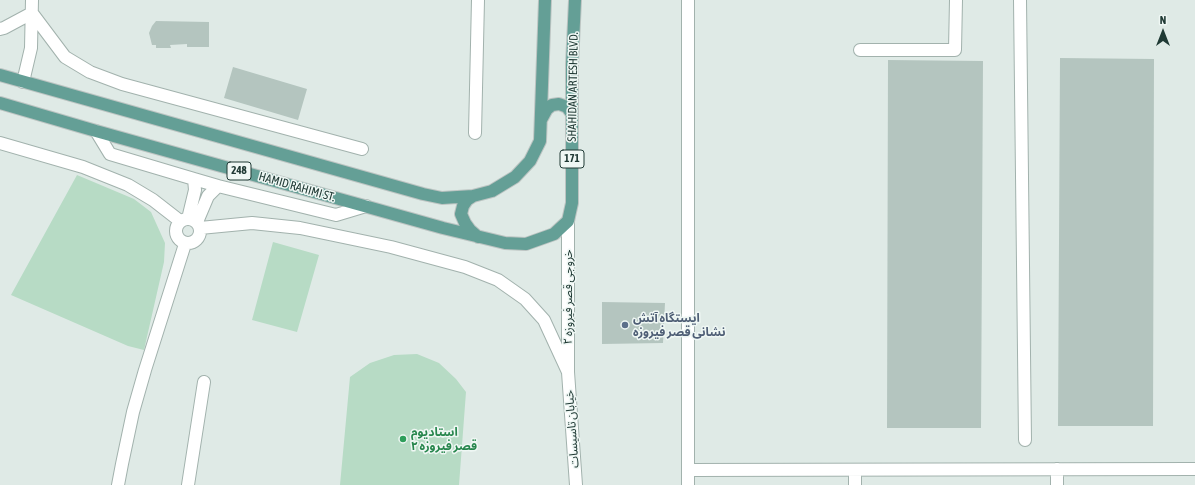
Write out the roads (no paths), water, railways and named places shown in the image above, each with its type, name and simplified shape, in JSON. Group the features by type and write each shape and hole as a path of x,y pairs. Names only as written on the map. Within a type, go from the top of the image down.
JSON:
{"main road":[{"path":"546,0 540,140 530,161 515,177 492,191 473,196 467,200 463,206 461,214 470,230 479,237 504,243 526,244 554,234 568,221"},
{"name":"SHAHIDAN ARTESH BLVD.","path":"568,221 572,202 572,65 575,0"},
{"name":"248","path":"0,75 423,194 442,198 473,196"},
{"name":"HAMID RAHIMI ST.","path":"0,103 479,237"},
{"path":"541,120 547,109 552,105 559,104 567,107 572,114"}],"street":[{"path":"23,82 31,48 32,0"},
{"path":"475,133 478,0"},
{"path":"688,0 688,485"},
{"path":"860,50 955,50 956,0"},
{"path":"1020,0 1025,440"},
{"path":"0,29 32,13"},
{"path":"32,13 65,57 90,72 122,84 362,149"},
{"path":"96,131 110,154 218,186 336,215 366,206"},
{"path":"0,143 82,167 128,185 191,222 200,232 197,240 185,244 178,239 175,232 177,224 191,222 252,223 300,228 391,247 465,267 498,280 525,299 544,320 568,372"},
{"path":"191,222 195,190 194,179"},
{"path":"191,222 208,196 218,186"},
{"name":"خروجی قصر فیروزه ۲","path":"568,221 568,372"},
{"path":"118,485 137,398 185,244"},
{"name":"خیابان تاسیسات","path":"568,372 576,485"},
{"path":"188,485 204,382"},
{"path":"1057,469 1057,485"},
{"path":"688,470 1195,469"},
{"path":"855,470 855,485"}],"place":[{"name":"ایستگاه آتش نشانی قصر فیروزه","path":"625,325"},
{"name":"استادیوم قصر فیروزه ۲","path":"403,439"}]}
